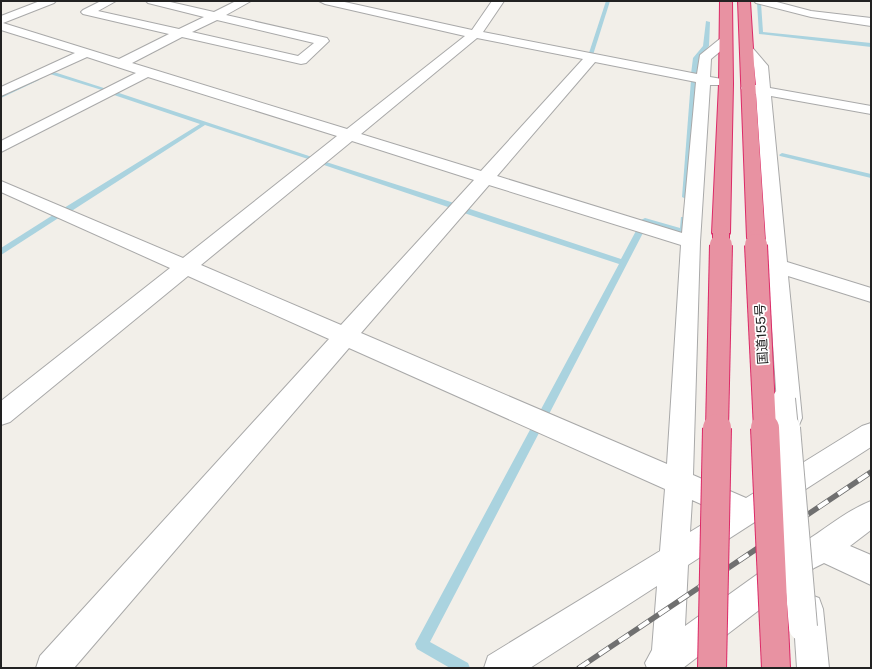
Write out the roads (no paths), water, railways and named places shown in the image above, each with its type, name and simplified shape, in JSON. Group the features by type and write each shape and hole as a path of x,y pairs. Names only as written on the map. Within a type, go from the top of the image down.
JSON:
{"highway":[{"path":"712,668 721,233 726,84 726,1"},
{"path":"744,1 746,48"},
{"name":"国道155号","path":"755,89 756,238 776,668"}],"street":[{"path":"1,20 50,1"},
{"path":"110,1 88,12 301,60 323,41 152,1"},
{"path":"121,63 245,1"},
{"path":"328,1 475,34 726,84"},
{"path":"370,11 385,1"},
{"path":"1,415 186,268 475,34 498,1"},
{"path":"760,1 812,14 871,22"},
{"path":"1,26 691,242"},
{"path":"663,664 674,558 691,242 705,58 725,41"},
{"path":"746,48 761,66 755,89 778,266 796,482 813,553 813,668"},
{"path":"1,92 86,53"},
{"path":"52,668 591,58"},
{"path":"1,147 147,72"},
{"path":"755,89 871,110"},
{"path":"1,186 748,512"},
{"path":"778,266 871,295"},
{"path":"784,399 804,627"},
{"path":"500,668 871,434"},
{"path":"663,664 813,553 871,514"},
{"path":"813,553 871,570"}],"waterway":[{"path":"590,55 608,1"},
{"path":"759,3 761,33 871,45"},
{"path":"694,74 696,58 706,46 708,22"},
{"path":"52,73 107,90"},
{"path":"1,96 36,80"},
{"path":"686,197 694,80"},
{"path":"113,93 205,123"},
{"path":"67,210 205,123"},
{"path":"205,123 313,159"},
{"path":"782,155 871,176"},
{"path":"323,163 451,205"},
{"path":"464,210 623,263"},
{"path":"1,252 56,217"},
{"path":"645,220 683,231 684,219"},
{"path":"623,263 640,231"},
{"path":"544,413 623,263"},
{"path":"463,668 422,644 535,431"}],"railway":[{"path":"579,668 871,472"}]}
